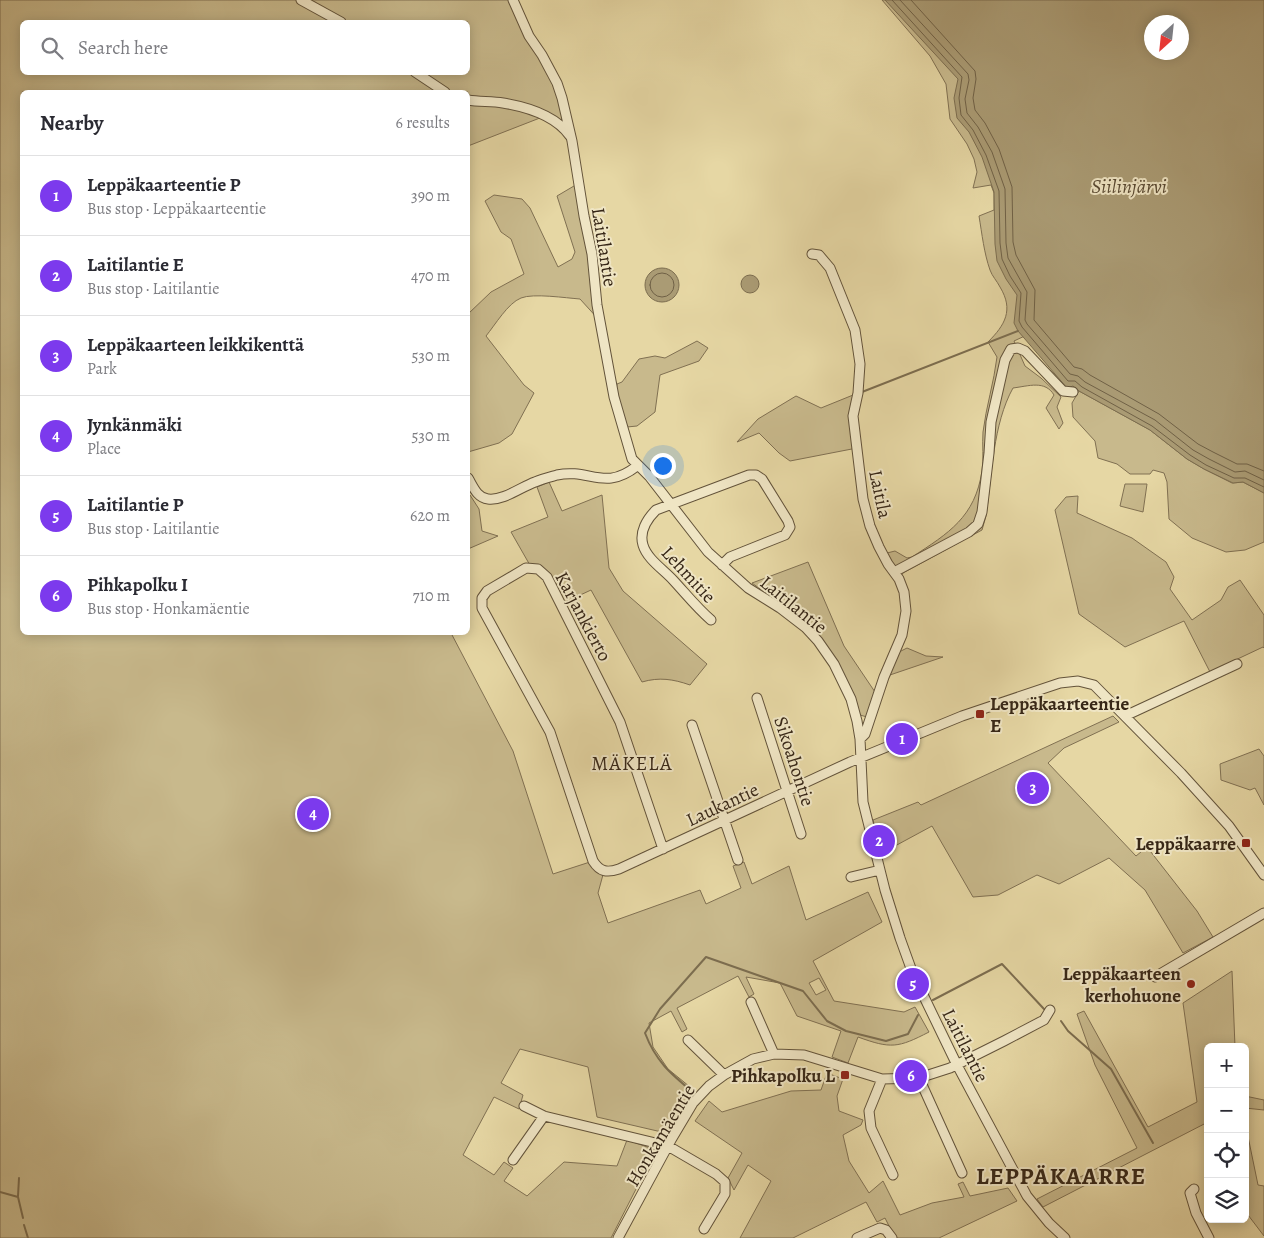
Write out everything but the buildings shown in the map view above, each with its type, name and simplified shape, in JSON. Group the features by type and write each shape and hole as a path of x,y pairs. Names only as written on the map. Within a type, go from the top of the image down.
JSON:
{"street":[{"path":"301,0 337,20"},
{"name":"Laitilantie","path":"513,0 529,36 557,83 572,141 592,254 597,305 614,397 632,459 649,476 708,552 748,588 780,608 799,623 818,641 834,664 851,699 857,721 860,739 863,802 880,870 900,938 913,974 957,1065 1027,1196 1049,1223 1065,1238"},
{"path":"420,75 442,90"},
{"path":"470,100 502,103 538,113 556,122 565,130 572,141"},
{"name":"Laitila","path":"812,254 819,256 830,268 855,330 860,364 858,393 853,416 863,499 870,526 879,547 899,578 904,592 906,611 902,635 884,677 865,734 860,739"},
{"path":"894,572 969,532 978,524 982,512 991,422 1005,360 1011,349 1018,348 1025,351 1063,391 1073,392"},
{"path":"470,481 478,494 488,499 498,498 557,475 570,473 610,479 628,474 637,466"},
{"path":"671,504 749,474 762,479 790,527 785,535 730,557 722,565"},
{"name":"Lehmitie","path":"671,504 656,510 649,517 644,527 643,545 646,552 692,603 711,620"},
{"name":"Karjankierto","path":"598,868 593,861 550,732 482,608 482,598 487,592 526,568 538,569 548,577 620,722 663,849"},
{"path":"1126,716 1237,664"},
{"name":"Laukantie","path":"598,868 611,872 620,869 860,758 962,716 1060,683 1078,681 1094,685 1182,773 1229,826 1264,875"},
{"name":"Sikoahontie","path":"757,698 801,834"},
{"path":"692,726 738,860"},
{"path":"851,877 880,870"},
{"path":"1155,977 1264,913"},
{"path":"751,1002 774,1054"},
{"name":"Honkamäentie","path":"618,1238 668,1146 694,1103 709,1086 724,1075 753,1060 774,1054 804,1055 882,1080 919,1078 957,1065 1044,1020 1050,1010"},
{"path":"688,1040 724,1075"},
{"path":"919,1078 962,1173"},
{"path":"882,1080 869,1111 871,1128 892,1175"},
{"path":"524,1106 544,1116 668,1146 716,1174 725,1182 725,1194 704,1229"},
{"path":"514,1160 544,1116"},
{"path":"1194,1189 1190,1193 1191,1197 1196,1213 1209,1238"},
{"path":"857,1238 880,1228 886,1230 892,1238"}],"shaded area":[{"path":"0,0 513,0 544,59 572,141 545,116 470,145 470,90 20,90 20,635 452,635 513,751 553,874 593,861 604,871 598,893 608,923 700,890 706,904 741,888 733,866 744,862 752,884 789,866 806,920 868,892 882,922 813,961 834,1001 904,1012 915,1007 929,1032 902,1044 894,1045 879,1044 858,1037 848,1063 832,1057 841,1031 797,1016 780,983 746,977 754,994 749,997 738,976 677,1008 687,1029 682,1032 671,1011 649,1023 653,1047 668,1069 695,1091 666,1133 597,1117 588,1067 520,1049 501,1083 523,1095 519,1109 494,1097 463,1155 494,1175 504,1162 513,1168 504,1181 527,1196 564,1162 617,1166 627,1140 656,1150 611,1238 0,1238","holes":["819,978 826,990 816,995 809,983"]},
{"path":"882,0 940,0 1044,327 1014,341 1025,366 1061,397 1057,407 1063,423 1059,429 1046,408 1054,395 1046,387 1031,385 1013,388 1006,402 997,433 986,516 982,530 903,573 899,579 887,553 895,551 907,558 912,557 949,531 967,512 973,500 982,471 983,432 997,357 988,342 1003,323 1007,310 1004,295 988,264 979,216 994,210 994,193 991,185 973,188 977,172 974,159 967,144 950,119 946,84 930,56"},
{"path":"579,183 600,321 580,299 533,296 521,298 511,304 486,336 524,385 534,393 512,434 499,443 470,451 470,312 491,292 524,274 511,239 501,232 485,201 494,195 522,199 530,208 558,267 572,259 575,252 557,196"},
{"path":"697,341 708,348 699,361 660,375 655,412 637,426 627,427 616,393 617,384 622,382 639,359 655,356 665,358"},
{"path":"1079,391 1150,430 1187,459 1204,469 1232,483 1243,482 1264,493 1264,542 1245,550 1226,552 1192,538 1169,519 1167,482 1164,473 1153,470 1150,474 1130,474 1117,464 1098,458 1095,441 1073,417 1072,403"},
{"path":"858,393 853,416 857,448 790,461 759,433 737,442 758,419 796,396 821,408"},
{"path":"549,482 562,511 602,495 609,568 623,591 707,664 690,685 666,679 642,682 591,590 561,604 547,577 531,567 511,532 548,517 537,487"},
{"path":"1125,484 1147,484 1143,512 1120,506"},
{"path":"470,495 479,509 482,531 498,536 470,548"},
{"path":"1078,496 1077,513 1132,538 1166,562 1174,577 1170,589 1192,620 1221,600 1228,587 1240,580 1264,615 1264,648 1210,672 1184,621 1125,647 1079,614 1055,510 1066,497"},
{"path":"808,562 844,646 875,692 867,717 860,715 855,697 836,661 782,605 752,583"},
{"path":"907,648 926,656 943,657 884,677 895,654"},
{"path":"1113,716 1119,722 1064,748 1048,763 1136,856 1147,847 1197,911 1213,937 1183,953 1145,890 1109,858 1059,884 1037,875 998,895 973,897 932,826 882,853 873,820 918,802 921,805"},
{"path":"1259,749 1264,756 1264,805 1255,788 1250,790 1221,780 1220,764"},
{"path":"1232,971 1235,1043 1204,1043 1204,1124 1043,1207 1037,1199 1137,1148 1095,1065 1077,1014 1084,1011 1148,1127 1197,1102 1183,1003"},
{"path":"827,1073 843,1079 837,1096 839,1111 863,1120 861,1125 843,1135 849,1161 869,1193 883,1181 900,1215 932,1203 964,1197 958,1184 963,1182 970,1196 1008,1188 1017,1201 939,1238 895,1238 885,1218 877,1222 866,1202 793,1238 740,1238 771,1181 748,1165 734,1190 728,1178 742,1153 695,1121 709,1101 722,1112 791,1091 821,1090"},
{"path":"1249,1097 1264,1100 1264,1110 1249,1108"},
{"path":"1249,1141 1258,1185 1264,1186 1264,1236 1249,1216"}],"water":[{"name":"Siilinjärvi","path":"885,0 1264,0 1264,493 1243,482 1233,483 1204,469 1187,459 1150,430 1073,386 1067,388 1018,331 1014,323 1017,295 997,261 994,192 982,157 969,132 957,118 954,98 958,79"},
{"path":"662,268 674,273 679,285 674,297 662,302 650,297 645,285 650,273"},
{"path":"750,275 756,278 759,284 756,290 750,293 744,290 741,284 744,278"}],"waterway":[{"path":"862,392 1018,331"},
{"path":"694,1093 678,1080 659,1060 645,1033 660,1009 706,957 803,991 827,1021 846,1031 886,1041 908,1034 918,1015"},
{"path":"933,1000 1002,964 1044,1009"},
{"path":"1061,1021 1068,1031 1111,1069 1153,1143"},
{"path":"18,1196 19,1178"},
{"path":"0,1192 18,1197 23,1218"},
{"path":"24,1225 28,1238"}],"place":[{"name":"Leppäkaarteentie E","path":"980,714"},
{"name":"Leppäkaarteentie P","path":"902,739"},
{"name":"Leppäkaarteen leikkikenttä","path":"1033,788"},
{"name":"Jynkänmäki","path":"313,814"},
{"name":"Laitilantie E","path":"879,841"},
{"name":"Leppäkaarre","path":"1246,843"},
{"name":"Laitilantie P","path":"913,984"},
{"name":"Leppäkaarteen kerhohuone","path":"1191,984"},
{"name":"Pihkapolku L","path":"845,1075"},
{"name":"Pihkapolku I","path":"911,1076"}],"district":[{"name":"MÄKELÄ","path":"632,763"},
{"name":"LEPPÄKAARRE","path":"1061,1176"}]}
